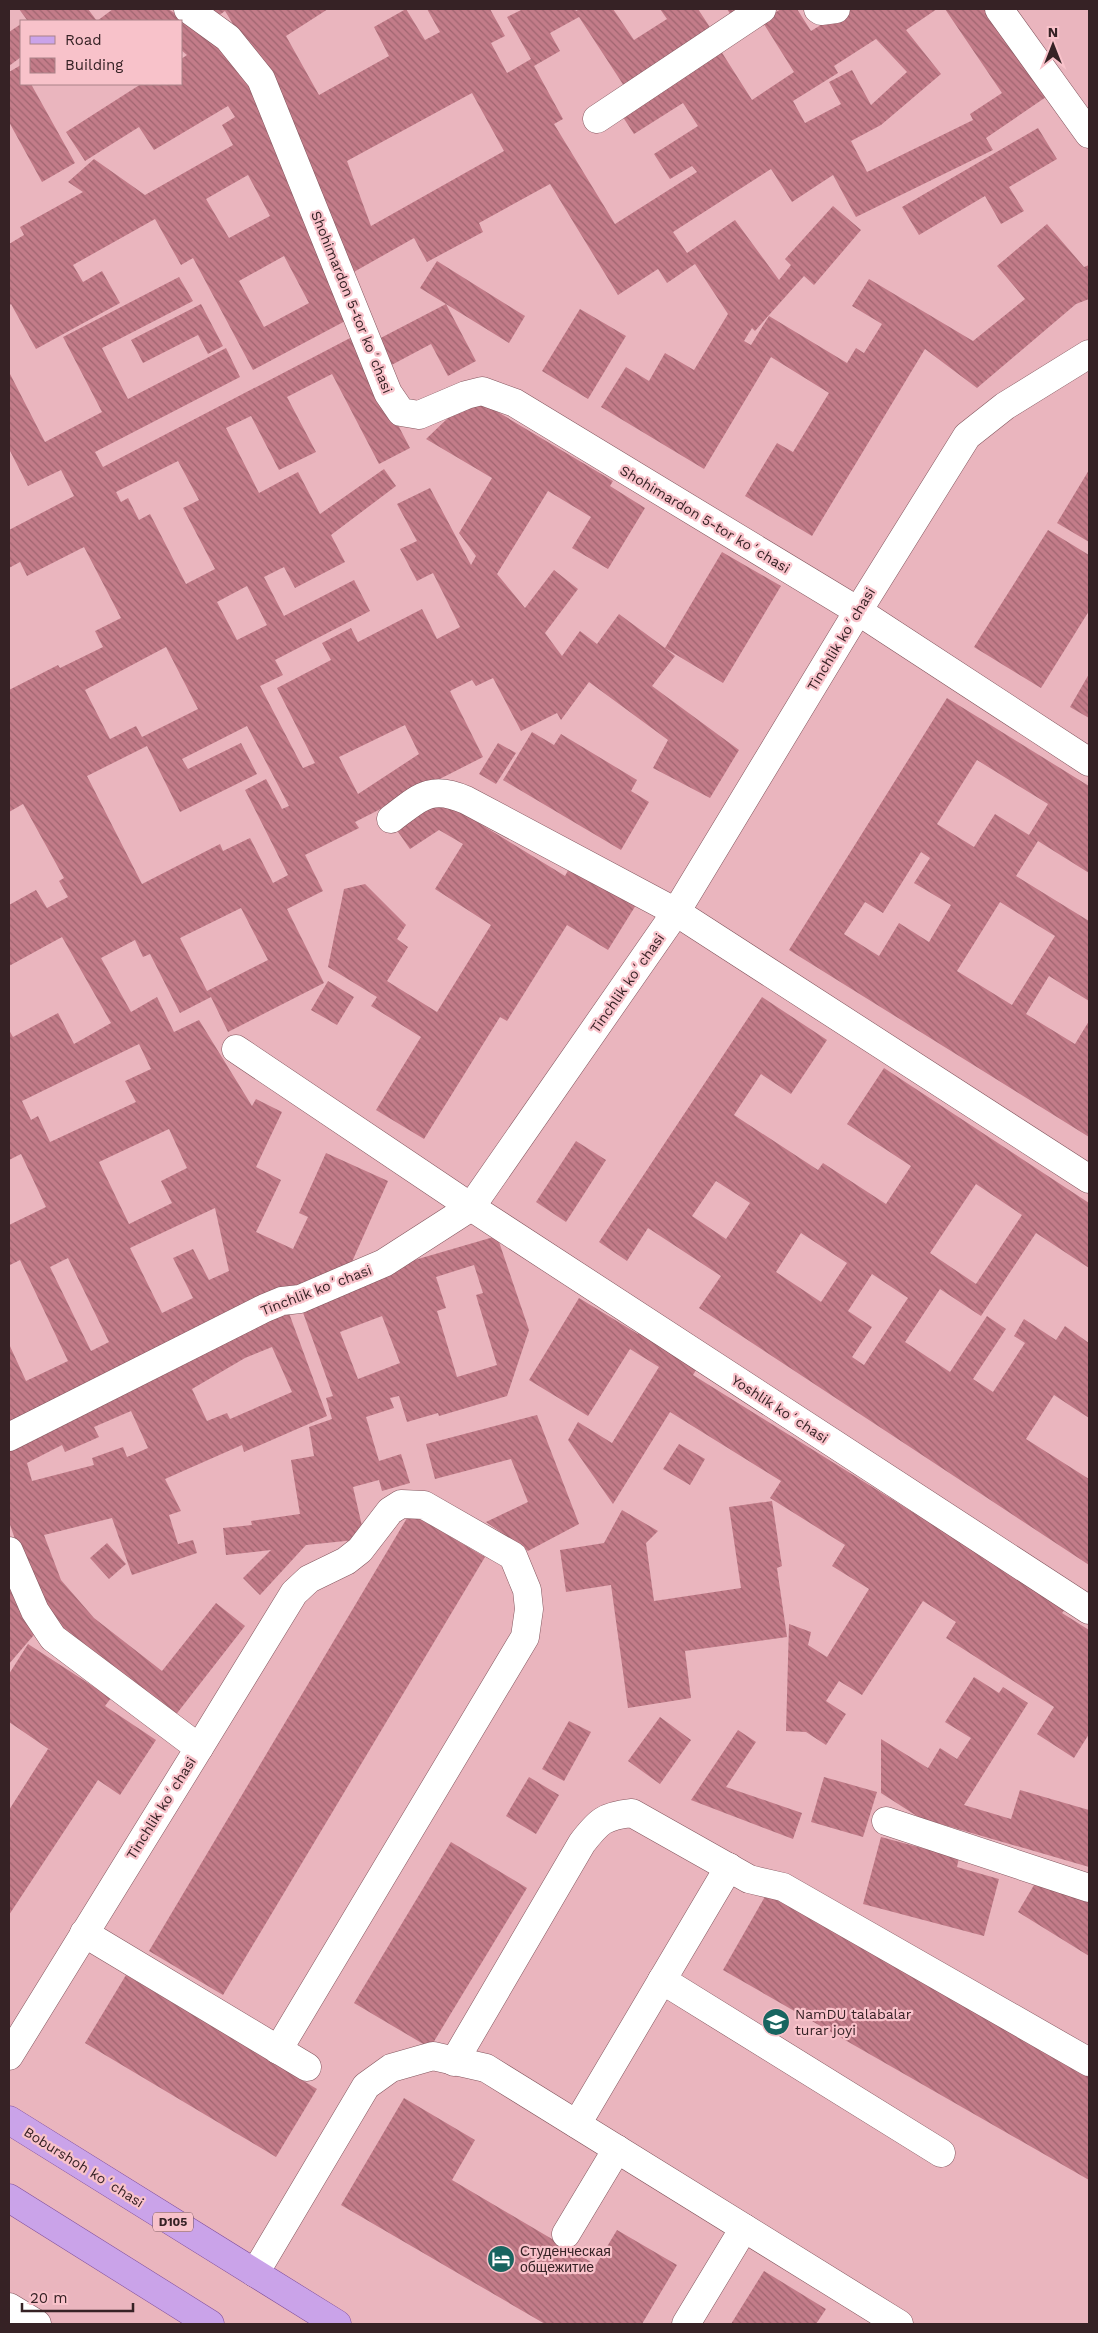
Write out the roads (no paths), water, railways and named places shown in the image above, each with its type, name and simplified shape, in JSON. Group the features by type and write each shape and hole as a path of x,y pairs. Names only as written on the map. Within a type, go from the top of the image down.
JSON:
{"main road":[{"name":"Boburshoh koʻchasi","path":"9,2120 337,2324"},
{"path":"9,2198 210,2324"}],"street":[{"name":"Shohimardon 5-tor koʻchasi","path":"188,9 228,38 261,79 388,393 401,412 419,416 466,394 482,391 515,403 858,611 1089,762"},
{"path":"597,119 762,9"},
{"path":"818,9 828,11 836,9"},
{"path":"999,9 1089,134"},
{"name":"Tinchlik koʻchasi","path":"9,1436 265,1308 282,1301 300,1299 384,1263 471,1207 676,912 858,611 967,436 1005,406 1089,354"},
{"path":"391,819 425,794 440,792 452,794 676,912 1089,1179"},
{"name":"Yoshlik koʻchasi","path":"236,1049 471,1207 1089,1610"},
{"path":"199,1748 294,1593 308,1579 346,1561 360,1550 390,1511 401,1504 424,1505 513,1556 527,1590 529,1610 526,1637 278,2050"},
{"name":"Tinchlik koʻchasi","path":"9,1552 34,1611 53,1638 199,1748 9,2056"},
{"path":"454,2062 582,1843 594,1828 610,1816 632,1813 762,1884 783,1886 1089,2062"},
{"path":"886,1821 1089,1888"},
{"path":"577,2124 729,1867"},
{"path":"84,1934 307,2067"},
{"path":"662,1980 941,2153"},
{"path":"255,2274 366,2086 391,2068 433,2056 486,2068 899,2324"},
{"path":"566,2234 617,2149"},
{"path":"686,2324 744,2228"},
{"path":"9,2307 37,2324"}],"place":[{"name":"NamDU talabalar turar joyi","path":"776,2022"},
{"name":"Студенческая общежитие","path":"501,2259"}]}
